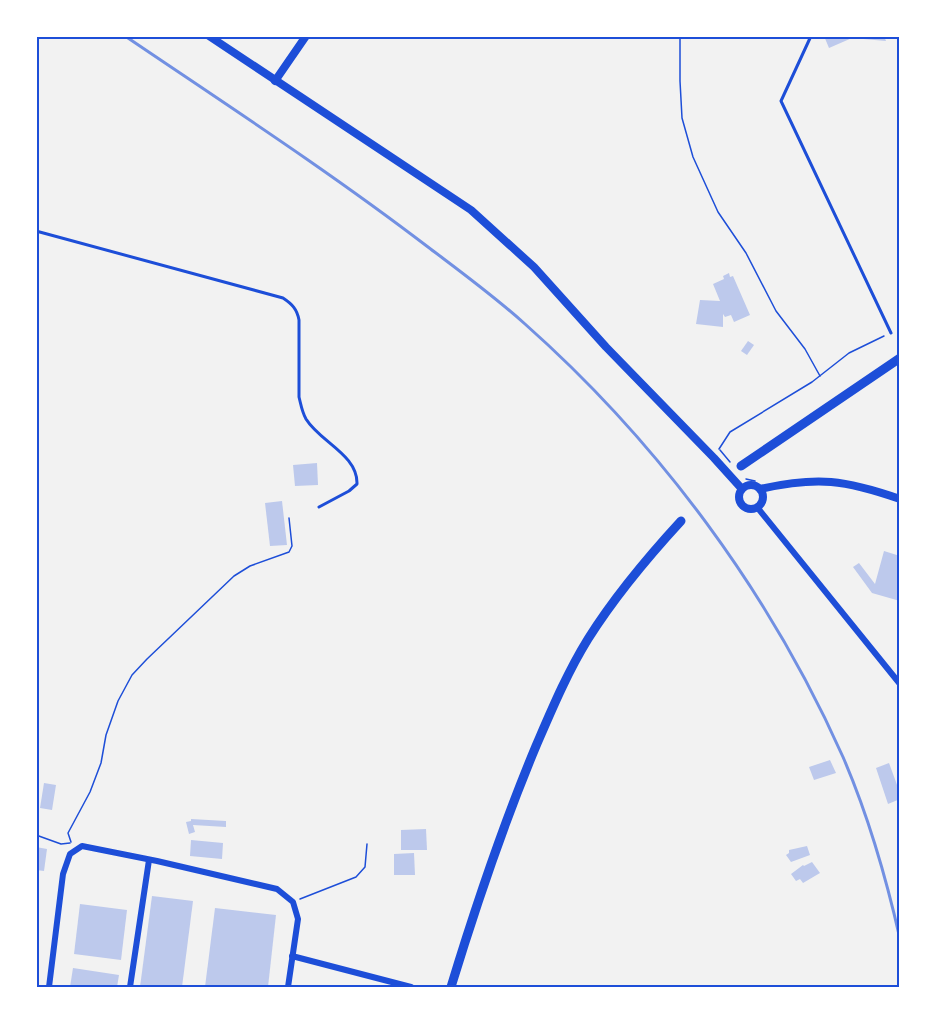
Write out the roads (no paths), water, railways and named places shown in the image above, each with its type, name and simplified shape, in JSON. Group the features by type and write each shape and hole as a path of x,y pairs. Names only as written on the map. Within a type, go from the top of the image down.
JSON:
{"highway":[{"path":"741,466 900,358"},
{"path":"451,987 499,841 565,681 587,640 626,584 681,520"}],"street":[{"path":"209,36 471,210 534,267 606,347 742,489"},
{"path":"275,81 306,36"},
{"path":"742,489 751,485 760,489 788,483 830,480 900,499"},
{"path":"742,489 740,498 742,504 750,508 757,507 763,499 760,489"},
{"path":"757,507 900,684"},
{"path":"49,987 63,874 70,854 82,846 277,888 293,902 298,919 288,987"},
{"path":"130,987 149,860"},
{"path":"292,956 411,987"}],"lane":[{"path":"811,36 781,101 891,333"},
{"path":"36,231 283,298 290,302 297,310 300,328 299,397 302,409 307,420 346,458 357,476 357,484 349,491 319,507"}],"railway":[{"path":"125,36 354,192 489,294 574,370 665,470 746,579 814,696 843,757 860,801 882,869 900,939"}]}
